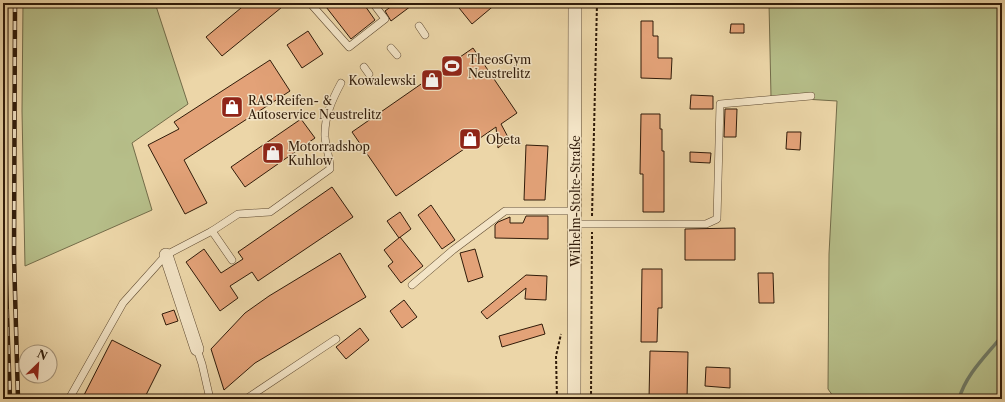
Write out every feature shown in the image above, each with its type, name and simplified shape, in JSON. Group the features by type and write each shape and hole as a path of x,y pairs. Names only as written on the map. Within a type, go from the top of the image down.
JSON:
{"street":[{"name":"Wilhelm-Stolte-Straße","path":"574,399 575,3"},
{"path":"166,255 196,348"}],"lane":[{"path":"310,3 349,47 385,20 373,3"},
{"path":"419,26 426,35"},
{"path":"391,48 396,55"},
{"path":"364,67 369,74"},
{"path":"69,399 123,303 166,255 212,232 238,214 270,212 330,169 330,157 325,137 329,107 341,83"},
{"path":"412,285 453,250 505,211 575,218 592,225 706,224 717,219 720,104 811,96"},
{"path":"212,232 232,260"},
{"path":"246,399 336,339"},
{"path":"196,348 202,364 210,399"}],"path":[{"path":"591,399 592,225 597,3"}],"green space":[{"path":"23,3 155,3 188,104 132,143 152,210 25,266 22,111"},
{"path":"769,3 1002,3 1002,399 835,399 828,389 829,254 837,101 771,97"}],"building":[{"path":"247,3 287,3 222,56 206,37"},
{"path":"323,3 363,3 375,20 351,39"},
{"path":"396,3 415,3 391,21 385,11"},
{"path":"455,3 497,3 472,24"},
{"path":"641,21 653,21 653,36 658,36 658,58 672,58 671,79 641,78"},
{"path":"731,24 744,24 744,33 730,33"},
{"path":"308,31 323,54 302,68 287,45"},
{"path":"473,48 517,113 501,124 509,139 498,148 496,127 396,196 352,132"},
{"name":"RAS Reifen- & Autoservice Neustrelitz","path":"270,60 290,91 184,160 207,203 185,214 148,145 179,129 174,122"},
{"path":"691,95 713,96 713,109 690,109"},
{"path":"725,109 737,109 736,137 724,137"},
{"path":"641,114 660,114 662,151 664,151 664,212 643,212 643,174 640,174"},
{"name":"Motorradshop Kuhlow","path":"301,119 315,138 245,187 231,167"},
{"path":"787,132 801,132 800,150 786,149"},
{"path":"526,145 548,146 545,200 524,200"},
{"path":"690,152 711,153 710,163 690,162"},
{"path":"332,187 353,217 258,281 252,272 230,286 238,298 220,311 186,262 204,249 221,273 243,259 238,252"},
{"path":"431,205 455,240 442,249 418,215"},
{"path":"400,212 411,229 399,238 387,221"},
{"path":"526,216 548,216 548,239 495,238 495,225 498,222 510,217 510,223 523,223"},
{"path":"735,228 735,260 685,260 685,229"},
{"path":"400,237 423,266 401,283 388,266 393,262 384,250"},
{"path":"475,249 483,277 468,282 460,253"},
{"path":"340,253 366,297 255,363 224,390 211,349 245,313 269,296"},
{"path":"642,269 662,269 662,308 658,308 657,342 641,342"},
{"path":"758,273 773,273 774,303 759,303"},
{"path":"526,275 547,276 546,300 525,299 526,288 487,319 481,312"},
{"path":"404,300 417,317 402,328 390,311"},
{"path":"174,310 178,321 166,325 162,314"},
{"path":"542,324 545,334 502,347 499,336"},
{"path":"360,328 369,340 346,359 336,347"},
{"path":"112,340 161,365 144,399 82,399"},
{"path":"650,351 688,352 687,399 649,399"},
{"path":"706,367 730,368 730,388 705,386"}],"waterway":[{"path":"959,399 971,373 1002,336"}],"railway":[{"path":"6,3 5,258 10,399"},
{"path":"15,3 14,257 18,399"}],"place":[{"name":"TheosGym Neustrelitz","path":"452,66"},
{"name":"Kowalewski","path":"432,80"},
{"name":"RAS Reifen- & Autoservice Neustrelitz","path":"232,107"},
{"name":"Obeta","path":"470,139"},
{"name":"Motorradshop Kuhlow","path":"273,153"}]}
